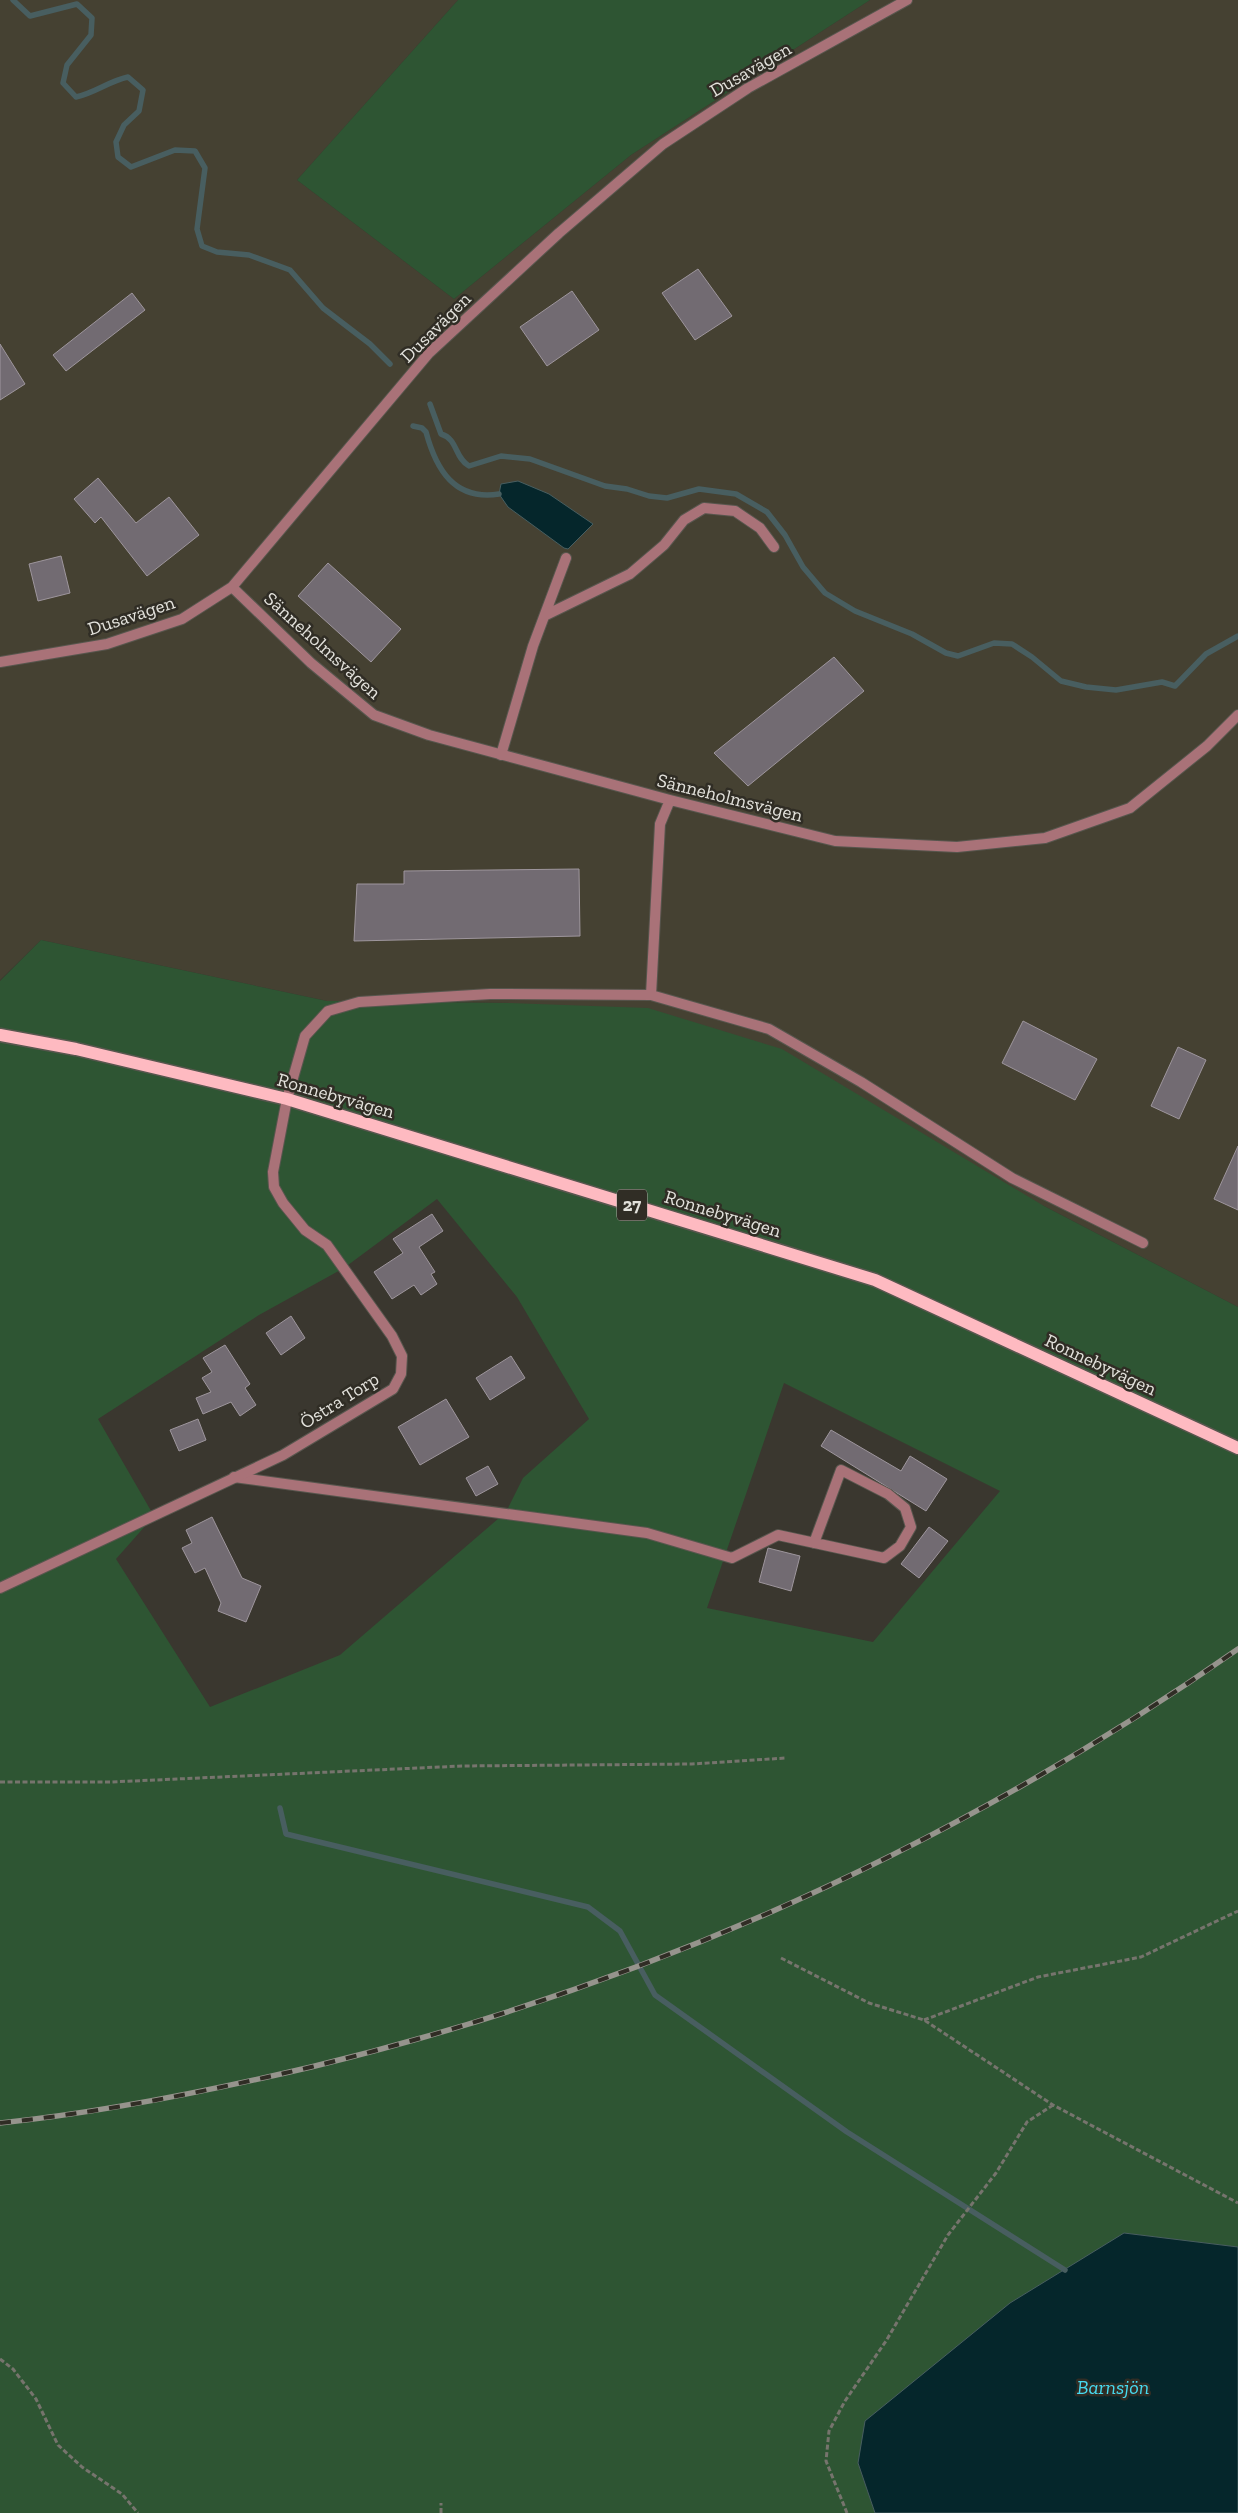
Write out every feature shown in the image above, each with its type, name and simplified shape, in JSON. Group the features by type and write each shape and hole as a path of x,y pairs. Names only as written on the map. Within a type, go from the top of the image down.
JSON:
{"main road":[{"name":"Ronnebyvägen","path":"0,1035 76,1049 287,1100 875,1280 1238,1448"}],"street":[{"name":"Dusavägen","path":"0,662 107,644 182,619 232,588 429,353 559,233 671,139 748,88 907,0"},
{"path":"546,615 630,574 664,545 684,520 704,508 735,511 760,528 774,547"},
{"path":"502,755 533,646 566,558"},
{"name":"Sänneholmsvägen","path":"232,588 311,663 374,715 429,735 502,755 670,800 835,841 957,848 1045,838 1130,808 1207,746 1238,715"},
{"path":"650,995 660,824 670,800"},
{"name":"Östra Torp","path":"0,1588 282,1455 393,1389 401,1374 402,1356 392,1336 327,1245 305,1230 283,1203 274,1187 273,1172 287,1100 305,1036 328,1011 359,1002 490,994 650,995 769,1029 861,1082 1012,1178 1143,1243"},
{"path":"234,1477 648,1533 732,1558 778,1536 884,1558 900,1546 911,1527 905,1508 888,1494 841,1470 814,1543"}],"path":[{"path":"0,1782 111,1782 462,1766 692,1764 786,1758"},
{"path":"924,2020 1038,1977 1141,1957 1238,1911"},
{"path":"781,1958 869,2003 924,2020 1053,2105 1238,2203"},
{"path":"847,2513 826,2461 829,2431 845,2401 886,2341 948,2235 996,2174 1027,2122 1053,2105"},
{"path":"0,2359 13,2369 36,2399 58,2445 82,2466 122,2494 138,2513"},
{"path":"440,2513 441,2503"}],"shaded area":[{"path":"0,0 458,0 297,180 454,299 631,155 870,0 1238,0 1238,1307 1044,1206 509,1003 327,1001 41,940 0,980"}],"green space":[{"path":"458,0 870,0 631,155 454,299 297,180"},
{"path":"41,940 327,1001 509,1003 648,1008 782,1049 1044,1206 1238,1307 1238,2247 1124,2233 858,2463 875,2513 0,2513 0,981","holes":["437,1199 517,1297 589,1419 523,1478 506,1512 340,1655 210,1707 116,1559 154,1516 98,1419 259,1315 344,1268","784,1383 1000,1491 873,1642 707,1608"]}],"water":[{"path":"518,481 549,494 593,524 568,549 564,548 508,507 499,494 501,484"},
{"name":"Barnsjön","path":"1124,2233 1238,2247 1238,2513 875,2513 858,2463 865,2421 1010,2303"}],"building":[{"path":"698,269 732,316 695,340 662,293"},
{"path":"572,291 599,330 547,366 520,327"},
{"path":"132,293 145,310 66,371 53,355"},
{"path":"0,344 25,384 0,400"},
{"path":"98,478 136,523 169,497 199,535 147,576 101,517 95,523 74,499"},
{"path":"61,556 70,593 38,601 29,564"},
{"path":"328,563 401,629 371,662 298,596"},
{"path":"834,657 864,691 748,786 714,753"},
{"path":"579,869 580,936 354,941 357,884 404,884 404,871"},
{"path":"1023,1021 1097,1059 1075,1100 1002,1063"},
{"path":"1178,1047 1206,1060 1179,1119 1151,1106"},
{"path":"1238,1146 1238,1210 1214,1199"},
{"path":"432,1214 443,1231 419,1247 435,1272 431,1274 437,1284 421,1295 414,1285 392,1299 374,1272 403,1253 393,1239"},
{"path":"291,1316 305,1338 281,1355 266,1333"},
{"path":"225,1345 250,1384 245,1388 256,1405 240,1416 231,1402 203,1414 196,1398 211,1392 202,1378 212,1372 203,1358"},
{"path":"511,1356 525,1378 490,1400 476,1378"},
{"path":"446,1399 469,1437 420,1465 398,1427"},
{"path":"198,1419 206,1440 179,1451 170,1430"},
{"path":"831,1430 901,1471 910,1456 947,1479 926,1511 821,1446"},
{"path":"488,1466 498,1484 476,1496 466,1478"},
{"path":"212,1517 242,1578 261,1586 246,1622 218,1611 221,1603 205,1568 195,1573 182,1548 192,1543 186,1530"},
{"path":"929,1527 948,1541 919,1578 901,1564"},
{"path":"768,1548 800,1556 791,1591 759,1582"}],"waterway":[{"path":"13,0 30,16 77,4 92,18 91,35 67,65 63,83 76,97 128,77 143,90 139,111 124,125 116,142 118,157 131,167 175,150 195,151 205,168 197,229 202,246 217,252 249,255 290,270 323,308 370,344 390,364"},
{"path":"430,404 441,434 450,440 461,458 469,466 501,456 530,459 605,486 627,489 649,496 667,498 699,489 736,494 767,512 785,535 803,567 825,593 855,611 912,634 946,653 958,656 994,643 1012,644 1032,657 1061,681 1086,687 1116,690 1162,682 1175,686 1206,654 1238,636"},
{"path":"413,426 422,428 426,432 435,458 442,470 459,487 483,495 499,494"},
{"path":"280,1808 286,1834 588,1907 620,1931 655,1995 847,2132 1065,2270"}],"railway":[{"path":"0,2123 79,2113 157,2100 311,2067 435,2034 558,1995 677,1951 794,1902 909,1846 1021,1786 1131,1720 1238,1649"}]}
